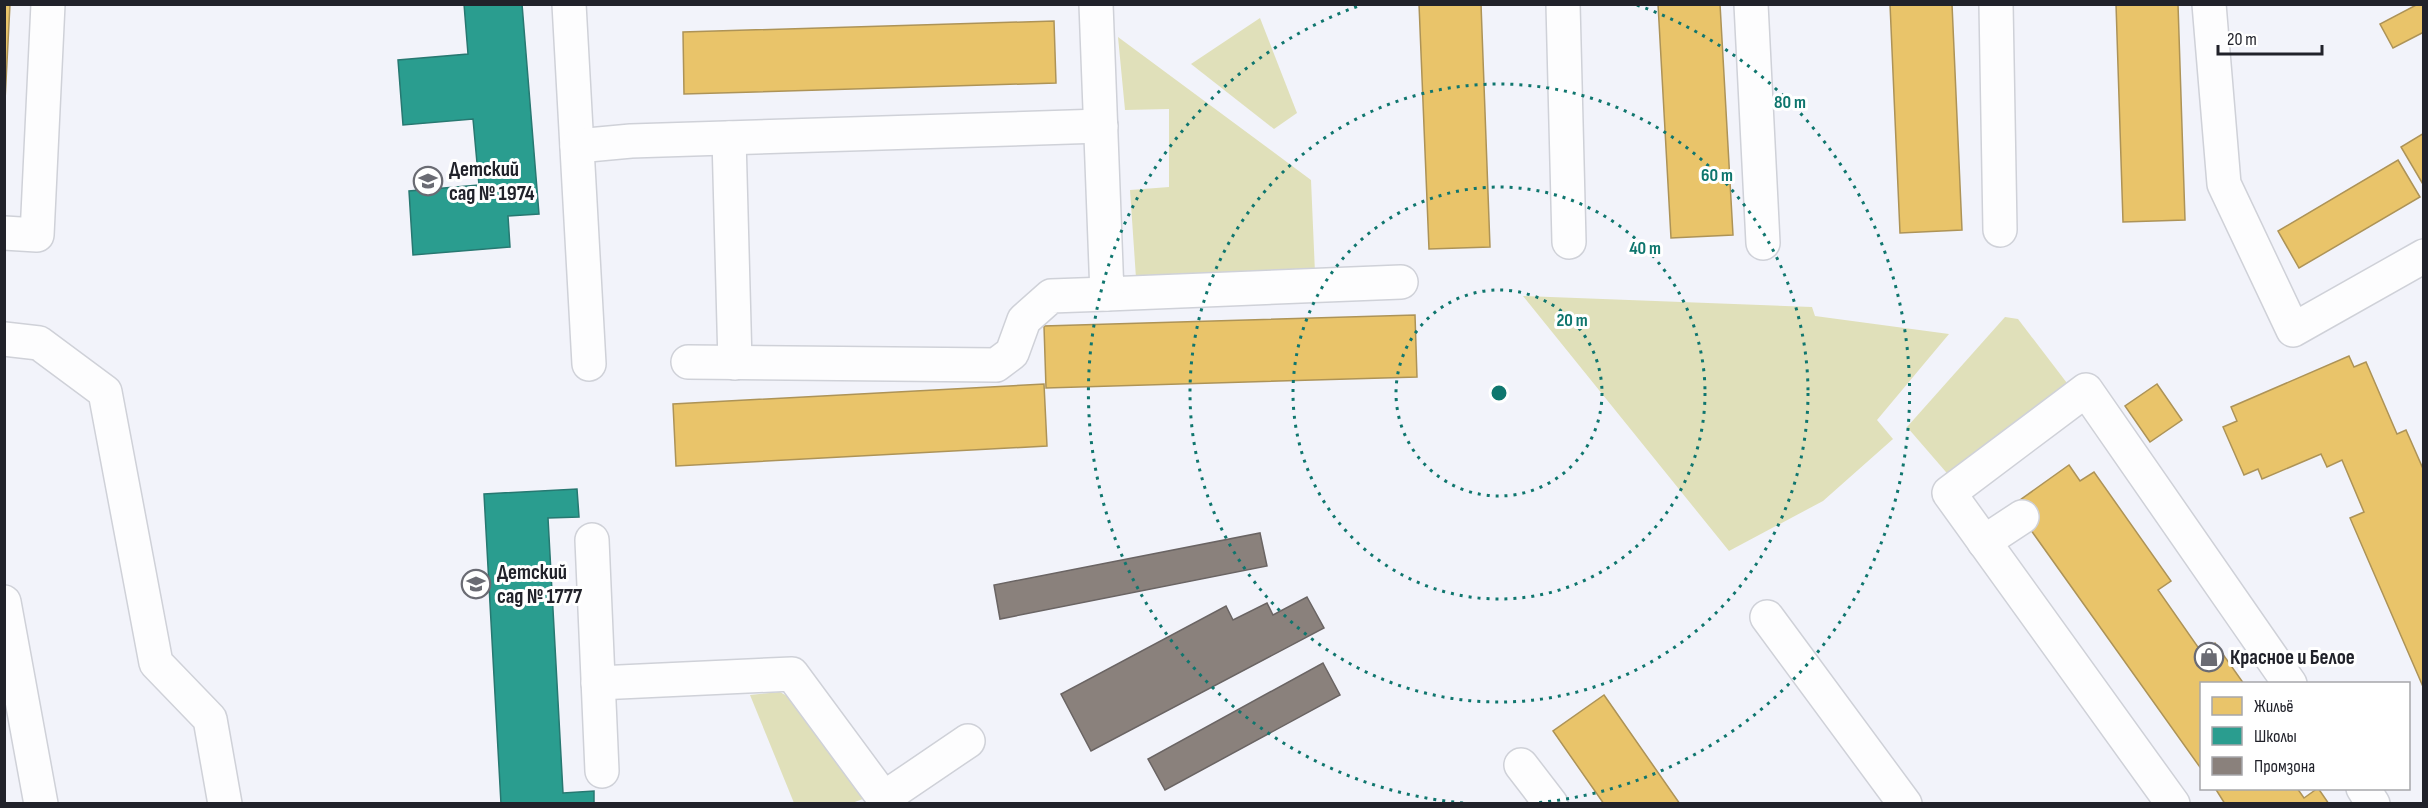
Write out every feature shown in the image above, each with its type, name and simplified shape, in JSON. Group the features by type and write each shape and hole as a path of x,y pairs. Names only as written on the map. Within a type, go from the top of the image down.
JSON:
{"lane":[{"path":"4,233 37,235 48,4"},
{"path":"569,4 589,364"},
{"path":"1096,4 1107,294"},
{"path":"1563,4 1569,242"},
{"path":"1751,4 1763,243"},
{"path":"1996,4 2000,230"},
{"path":"2210,4 2224,184 2293,330 2424,256"},
{"path":"577,146 632,141 1101,126"},
{"path":"729,138 735,363"},
{"path":"688,362 996,365 1012,352 1024,320 1051,296 1401,282"},
{"path":"4,339 39,343 105,392 156,663 210,719 225,804"},
{"path":"2174,804 1949,493 2085,390 2289,682"},
{"path":"1984,542 2022,517"},
{"path":"592,540 602,771"},
{"path":"4,602 41,804"},
{"path":"1767,617 1905,804"},
{"path":"598,683 792,674 886,801 968,741"},
{"path":"1521,765 1551,804"},
{"path":"2363,790 2373,804"}],"green space":[{"path":"1260,18 1297,113 1274,129 1191,64"},
{"path":"1118,37 1311,180 1315,273 1136,278 1130,190 1169,187 1169,109 1125,110"},
{"path":"1523,296 1812,307 1815,316 1949,334 1877,420 1893,439 1823,501 1729,551"},
{"path":"2005,317 2018,319 2070,387 1952,479 1907,427"},
{"path":"780,692 799,703 863,799 852,803 794,803 750,695"}],"building: Жильё":[{"path":"4,4 10,4 4,120"},
{"path":"1419,4 1481,4 1490,247 1429,249"},
{"path":"1658,4 1720,4 1733,235 1671,238"},
{"path":"1890,4 1952,4 1962,230 1900,233"},
{"path":"2116,4 2178,4 2185,220 2123,222"},
{"path":"2418,4 2424,6 2424,32 2393,48 2380,24"},
{"path":"1054,21 1056,83 684,94 683,32"},
{"path":"2424,133 2424,186 2401,147"},
{"path":"2398,160 2420,197 2299,268 2278,231"},
{"path":"1415,315 1417,377 1046,388 1044,326"},
{"path":"2349,356 2354,367 2366,362 2397,434 2406,430 2424,471 2424,689 2350,518 2364,512 2342,460 2327,467 2321,454 2262,479 2258,469 2244,475 2223,427 2237,421 2231,407"},
{"path":"1044,384 1047,446 676,466 673,404"},
{"path":"2157,384 2182,420 2150,442 2125,406"},
{"path":"2069,465 2080,481 2094,472 2171,581 2158,590 2202,653 2215,643 2243,682 2200,682 2200,767 2013,505"},
{"path":"1604,695 1680,804 1604,804 1553,731"},
{"path":"2216,790 2298,790 2304,798 2315,790 2319,790 2329,804 2225,804"}],"building: Школы":[{"path":"464,4 522,4 539,214 508,216 510,247 413,255 409,191 479,185 473,119 403,125 398,60 468,54"},
{"path":"577,489 579,517 548,518 563,793 594,791 594,804 501,804 484,494"}],"building: Промзона":[{"path":"1260,533 1267,566 1000,619 994,585"},
{"path":"1307,597 1324,628 1091,751 1061,694 1226,606 1233,620 1267,603 1273,615"},
{"path":"1323,663 1340,695 1165,790 1148,759"}],"place":[{"name":"Детский сад № 1974","path":"428,181"},
{"name":"Детский сад № 1777","path":"476,584"},
{"name":"Красное и Белое","path":"2209,657"}]}
